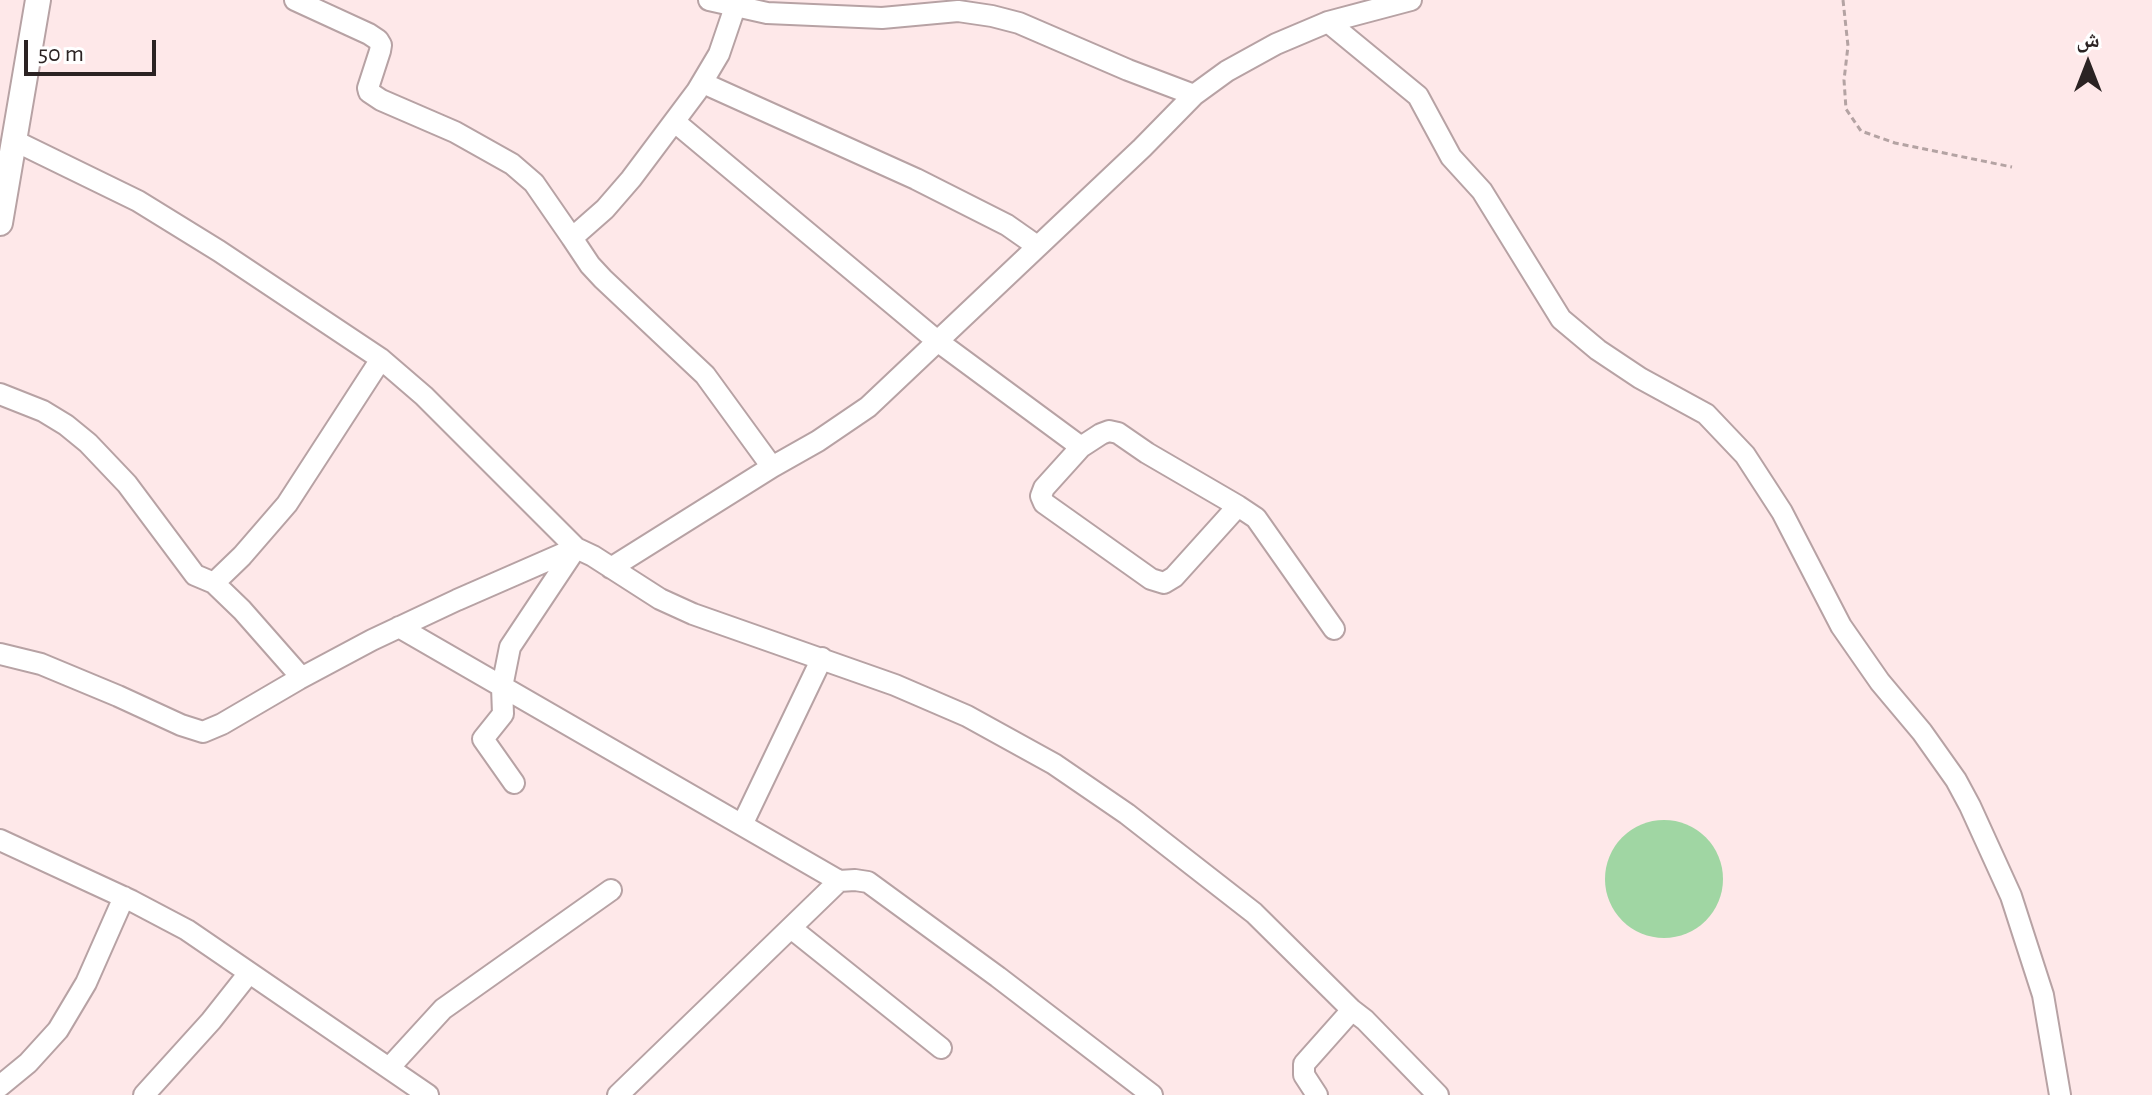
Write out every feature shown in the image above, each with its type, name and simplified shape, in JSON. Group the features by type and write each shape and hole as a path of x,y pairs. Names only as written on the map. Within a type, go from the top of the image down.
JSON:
{"street":[{"path":"0,223 38,0"},
{"path":"295,0 378,40 380,51 369,92 455,132 512,164 534,183 590,265 705,375 772,467"},
{"path":"709,0 767,13 882,18 965,6 1019,23 1194,95"},
{"path":"611,568 868,407 1194,95 1239,64 1276,44 1328,22 1411,0"},
{"path":"572,238 605,209 703,83 719,54 735,7"},
{"path":"1328,22 1418,96 1451,157 1482,191 1561,319 1629,371 1706,414 1745,455 1782,512 1847,635 1939,756 1970,806 2011,896 2043,995 2060,1095"},
{"path":"703,83 916,179 1007,225 1037,246"},
{"path":"675,122 936,340 1081,447"},
{"path":"13,140 138,201 381,359 424,396 576,548 660,599 693,614 895,685 967,716 1054,764 1127,814 1254,913 1438,1095"},
{"path":"214,583 287,504 381,359"},
{"path":"0,394 43,411 88,443 127,484 195,575 214,583 301,677"},
{"path":"1238,506 1174,577 1164,583 1151,579 1044,503 1041,496 1044,488 1081,447 1101,434 1109,431 1118,433 1147,453 1238,506 1256,518 1334,629"},
{"path":"0,654 41,664 203,732 399,627 576,548"},
{"path":"514,783 483,739 503,714 502,687 510,647 576,548"},
{"path":"399,627 839,881 868,882 1152,1095"},
{"path":"742,825 822,658"},
{"path":"0,840 124,897 187,930 428,1095"},
{"path":"618,1095 839,881"},
{"path":"389,1068 443,1009 611,890"},
{"path":"0,1086 44,1046 65,1019 86,983 124,897"},
{"path":"791,928 941,1048"},
{"path":"145,1095 249,973"},
{"path":"1317,1095 1305,1080 1304,1064 1352,1010"}],"path":[{"path":"1843,0 1848,46 1844,80 1846,109 1861,131 1895,143 2012,167"}],"shaded area":[{"path":"1664,820 1687,825 1706,837 1718,856 1723,879 1718,902 1706,921 1687,933 1664,938 1641,933 1622,921 1610,902 1605,879 1610,856 1622,837 1641,825"}]}
